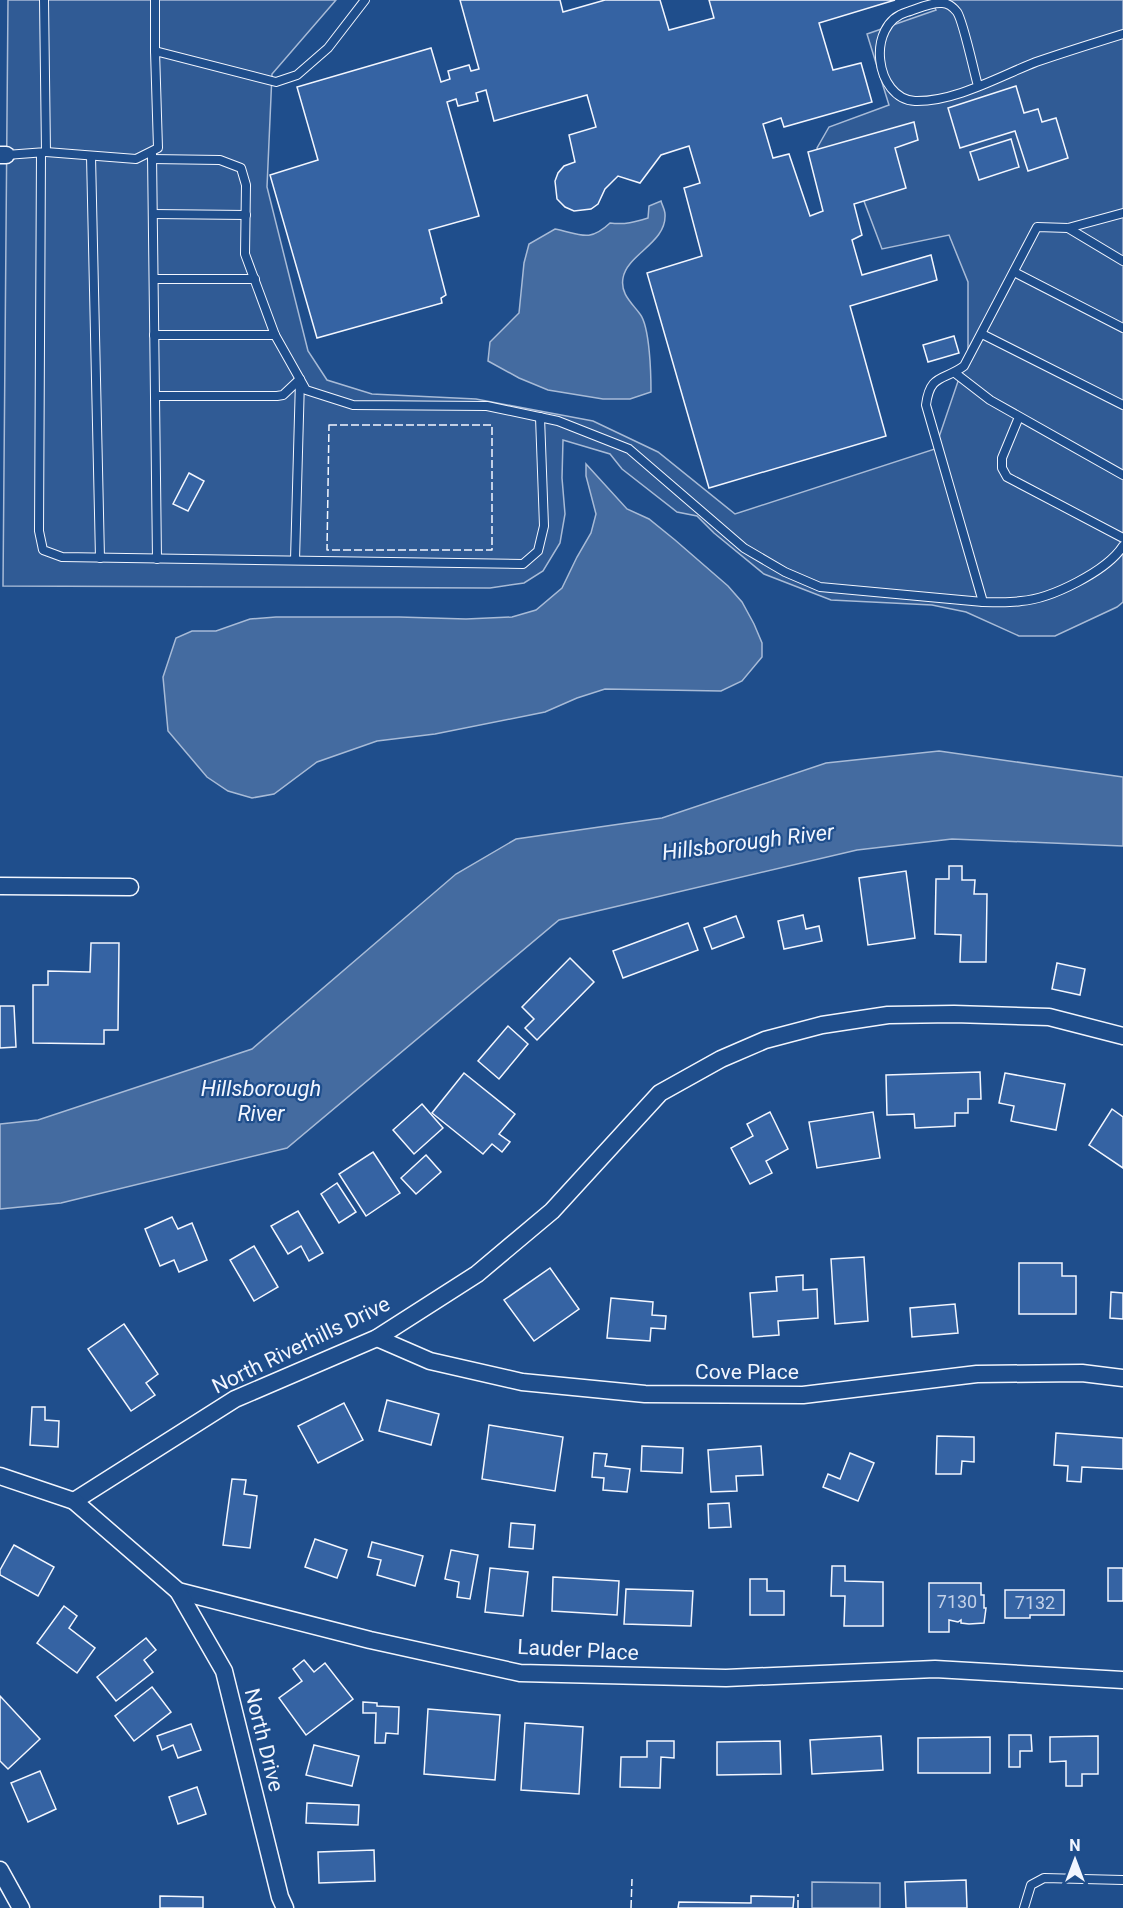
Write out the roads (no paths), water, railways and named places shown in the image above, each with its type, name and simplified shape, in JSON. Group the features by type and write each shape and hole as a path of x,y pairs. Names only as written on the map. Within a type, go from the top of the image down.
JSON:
{"street":[{"path":"0,886 130,887"},
{"name":"North Riverhills Drive","path":"74,1501 235,1399 377,1338 477,1274 552,1211 660,1093 721,1059 765,1040 822,1025 888,1015 954,1014 1049,1017 1123,1036"},
{"name":"Cove Place","path":"377,1338 430,1361 522,1382 645,1394 803,1395 977,1374 1082,1373 1123,1378"},
{"path":"0,1476 74,1501"},
{"name":"Lauder Place","path":"74,1501 178,1591 370,1640 520,1673 726,1678 935,1670 1123,1680"},
{"name":"North Drive","path":"178,1591 224,1671 280,1897 285,1908"},
{"path":"0,1870 21,1908"}],"lane":[{"path":"44,0 39,531 43,550 63,557 524,564 538,551 544,526 540,417"},
{"path":"155,0 158,148 152,155 157,559"},
{"path":"155,51 276,82 297,75 328,48 365,0"},
{"path":"978,86 958,13 949,4 939,2 901,13 889,23 880,41 879,59 887,82 901,95 914,101 944,97 978,86 1037,62 1123,34"},
{"path":"3,155 43,152 136,159 152,155 220,160 241,168 246,185 245,254 275,336 306,390 353,405 487,406 558,421 629,449 744,548 785,572 820,587 983,602 1023,602 1063,589 1094,573 1123,546"},
{"path":"91,156 100,558"},
{"path":"983,602 926,405 927,392 932,382 941,376 955,373 964,366 1037,227 1068,228 1123,213"},
{"path":"153,214 246,215"},
{"path":"1068,228 1123,261"},
{"path":"1014,272 1123,328"},
{"path":"154,279 255,279"},
{"path":"982,334 1123,405"},
{"path":"154,336 275,336"},
{"path":"955,373 990,400 1123,476"},
{"path":"155,396 278,396 283,395 300,379"},
{"path":"295,560 300,379"},
{"path":"1019,417 1002,458 1002,468 1007,477 1123,538"},
{"path":"1024,1908 1031,1885 1044,1878 1123,1880"}],"water":[{"path":"661,201 665,212 664,224 660,233 632,262 623,278 625,294 640,314 646,329 651,392 630,399 603,399 548,390 519,378 488,361 490,342 519,313 524,263 529,244 555,229 578,235 590,235 610,223 634,222 648,218 649,206"},
{"path":"586,464 627,509 649,519 675,540 728,586 742,602 762,643 762,657 742,681 721,691 605,689 545,712 435,734 377,741 317,762 274,794 252,798 228,791 207,777 168,731 163,677 176,638 192,631 216,631 250,619 276,617 466,619 512,617 536,610 562,588 591,533 596,514 586,476"},
{"name":"Hillsborough River","path":"939,751 1123,777 1123,846 952,839 857,850 559,920 287,1148 61,1203 0,1209 0,1124 38,1120 252,1049 456,874 516,839 662,818 826,763"}]}
